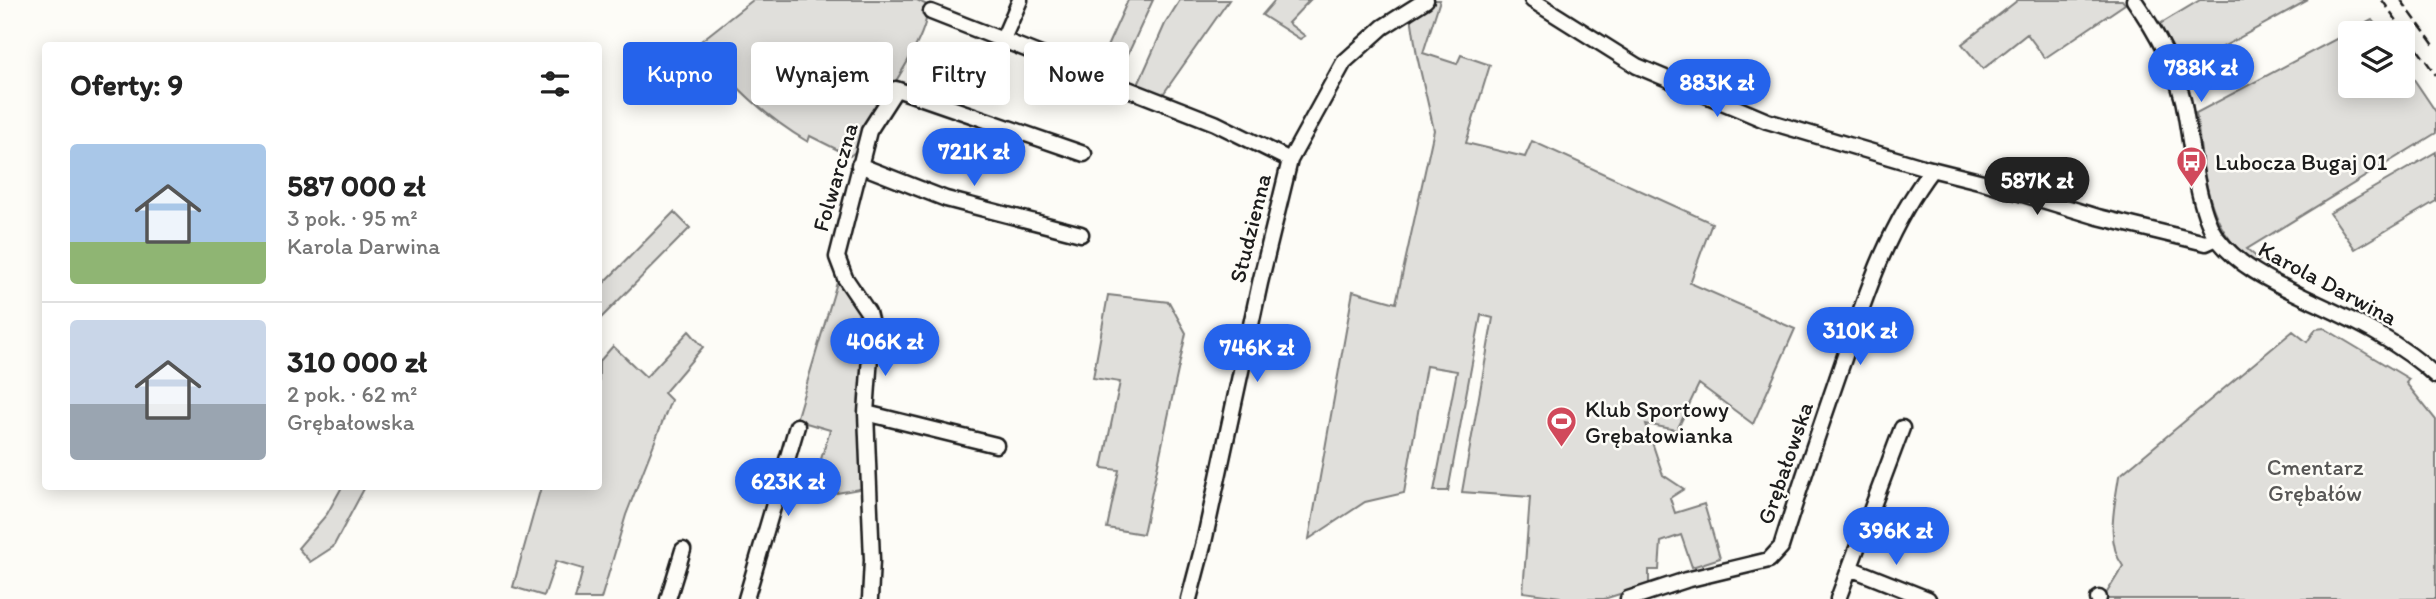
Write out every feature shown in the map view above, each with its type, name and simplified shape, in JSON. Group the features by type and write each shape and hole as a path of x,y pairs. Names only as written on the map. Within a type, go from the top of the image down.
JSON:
{"street":[{"path":"1003,39 1020,0"},
{"name":"Studzienna","path":"1189,599 1290,160 1344,62 1383,27 1426,0"},
{"path":"1532,0 1637,66 1767,121 2098,217 2206,243 2217,238 2207,216 2182,97 2154,31 2134,0"},
{"path":"931,12 1215,123 1290,160"},
{"name":"Folwarczna","path":"870,599 872,560 866,413 872,321 867,308 842,273 837,257 872,125 897,89 1084,154"},
{"path":"859,166 946,199 1081,234"},
{"name":"Grębałowska","path":"1628,599 1686,580 1769,559 1781,547 1869,287 1910,198 1932,169"},
{"name":"Karola Darwina","path":"2217,238 2234,257 2248,267 2378,334 2417,358 2436,376"},
{"path":"866,413 996,445"},
{"path":"746,599 797,426"},
{"path":"1838,599 1902,428"},
{"path":"668,599 683,550"},
{"path":"1850,568 1928,599"}],"green space":[{"path":"753,0 917,0 927,5 922,33 918,42 907,42 907,62 893,87 893,42 751,42 751,100 737,87 737,42 700,42"},
{"path":"1128,0 1153,0 1129,52 1129,42 1109,42"},
{"path":"1180,0 1229,0 1161,97 1137,87 1165,24"},
{"path":"1275,0 1310,0 1288,23 1305,36 1300,39 1262,15"},
{"path":"1434,0 1440,0 1423,53 1457,64 1461,55 1490,65 1466,143 1525,157 1532,141 1712,223 1690,283 1795,329 1753,424 1699,384 1677,430 1646,424 1663,475 1684,489 1670,498 1675,513 1704,504 1720,558 1692,567 1681,535 1661,542 1659,570 1649,570 1649,584 1645,586 1604,599 1561,599 1523,592 1530,497 1462,492 1493,318 1481,315 1448,491 1434,491 1457,371 1426,366 1404,493 1365,502 1309,539 1353,291 1396,303 1434,130 1411,16"},
{"path":"2018,0 2122,0 2125,4 2045,58 2027,34 1983,69 1962,44"},
{"path":"2200,0 2308,0 2183,69 2160,24"},
{"path":"2338,38 2338,98 2415,98 2415,81 2436,112 2436,133 2247,249 2260,260 2257,263 2239,250 2217,217 2205,176 2196,113"},
{"path":"757,105 881,105 866,128 858,147 850,156 810,136 808,142"},
{"path":"2436,152 2436,201 2355,249 2330,213"},
{"path":"674,212 690,228 602,317 602,285"},
{"path":"838,279 864,314 860,415 865,488 809,498 830,430 796,420"},
{"path":"1108,295 1169,302 1186,333 1143,534 1107,528 1119,470 1102,468 1120,382 1093,378"},
{"name":"Cmentarz Grębałów","path":"2324,328 2409,379 2406,383 2436,420 2436,599 2103,599 2123,566 2117,556 2113,534 2119,476 2293,331 2307,342 2316,329"},
{"path":"689,331 703,347 664,393 671,400 626,515 601,599 575,599 583,569 556,561 544,596 513,587 540,490 602,490 602,359 613,346 646,377"},
{"path":"340,490 363,490 333,547 310,562 298,548 327,514"}],"railway":[{"path":"2382,0 2436,75"},
{"path":"2401,0 2436,48"}],"place":[{"name":"Lubocza Bugaj 01","path":"2192,189"},
{"name":"Klub Sportowy Grębałowianka","path":"1562,449"}]}
